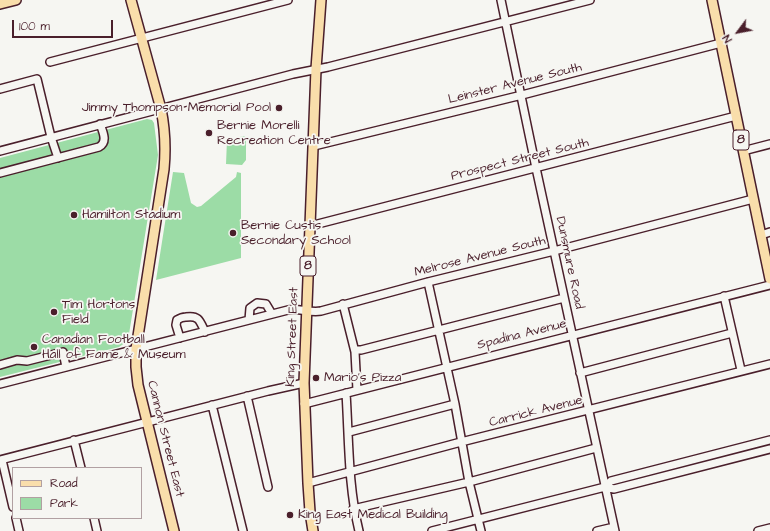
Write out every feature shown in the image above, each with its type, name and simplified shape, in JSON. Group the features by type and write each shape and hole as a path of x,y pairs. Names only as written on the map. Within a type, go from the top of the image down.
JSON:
{"main road":[{"path":"0,4 16,0"},
{"name":"Cannon Street East","path":"131,0 161,109 165,126 166,142 164,169 136,349 137,376 174,531"},
{"name":"King Street East","path":"313,531 308,483 304,383 316,70 321,0"},
{"name":"8","path":"712,0 770,279"}],"street":[{"path":"50,62 288,0"},
{"name":"Dunsmure Road","path":"502,0 536,168 614,529"},
{"path":"0,151 293,74 316,70 590,0"},
{"name":"Leinster Avenue South","path":"314,146 522,95 721,43"},
{"path":"0,89 37,80 58,158"},
{"name":"Prospect Street South","path":"310,226 736,116"},
{"path":"0,173 99,147 103,145 104,137 100,124"},
{"path":"743,151 770,144"},
{"name":"Melrose Avenue South","path":"0,384 272,314 294,309 306,312 321,311 343,304 753,199"},
{"path":"761,235 770,232"},
{"path":"428,282 455,404 469,482 481,531"},
{"name":"Spadina Avenue","path":"304,404 770,285"},
{"path":"724,296 741,370"},
{"path":"355,350 361,350 438,329 564,298"},
{"path":"250,320 250,308 257,303 266,304 272,314"},
{"path":"343,304 355,350 357,390"},
{"path":"180,338 176,325 179,318 191,316 197,317 205,332"},
{"path":"580,373 732,333"},
{"path":"0,365 17,360 27,361 62,352 66,367"},
{"name":"Carrick Avenue","path":"308,483 461,442 589,411 741,370 770,364"},
{"path":"12,503 1,460 247,396 304,383"},
{"path":"346,393 353,509 359,531"},
{"path":"247,396 268,487"},
{"path":"349,432 455,404"},
{"path":"212,405 243,531"},
{"path":"74,440 81,467"},
{"path":"605,487 611,481 770,440"},
{"path":"757,443 759,451"},
{"path":"353,509 469,482 596,448"},
{"path":"432,531 605,487 614,489 770,448"},
{"path":"722,452 725,460"},
{"path":"712,455 715,463"},
{"path":"682,462 685,470"},
{"path":"672,465 675,473"},
{"path":"645,472 647,480"},
{"path":"16,519 19,531"},
{"path":"94,519 97,531"},
{"path":"758,531 770,528"},
{"path":"597,531 614,529"}],"green space":[{"name":"Hamilton Stadium","path":"147,119 152,120 154,123 158,155 129,334 125,343 119,347 0,377 0,158"},
{"path":"244,136 246,138 246,160 242,165 226,164 227,140"},
{"path":"173,172 184,173 191,203 197,207 201,206 236,177 237,172 241,173 241,258 156,280"}],"place":[{"name":"Jimmy Thompson Memorial Pool","path":"279,108"},
{"name":"Bernie Morelli Recreation Centre","path":"209,133"},
{"name":"Hamilton Stadium","path":"74,215"},
{"name":"Bernie Custis Secondary School","path":"233,233"},
{"name":"Tim Hortons Field","path":"54,312"},
{"name":"Canadian Football Hall of Fame & Museum","path":"34,347"},
{"name":"Mario's Pizza","path":"316,378"},
{"name":"King East Medical Building","path":"290,515"}]}
